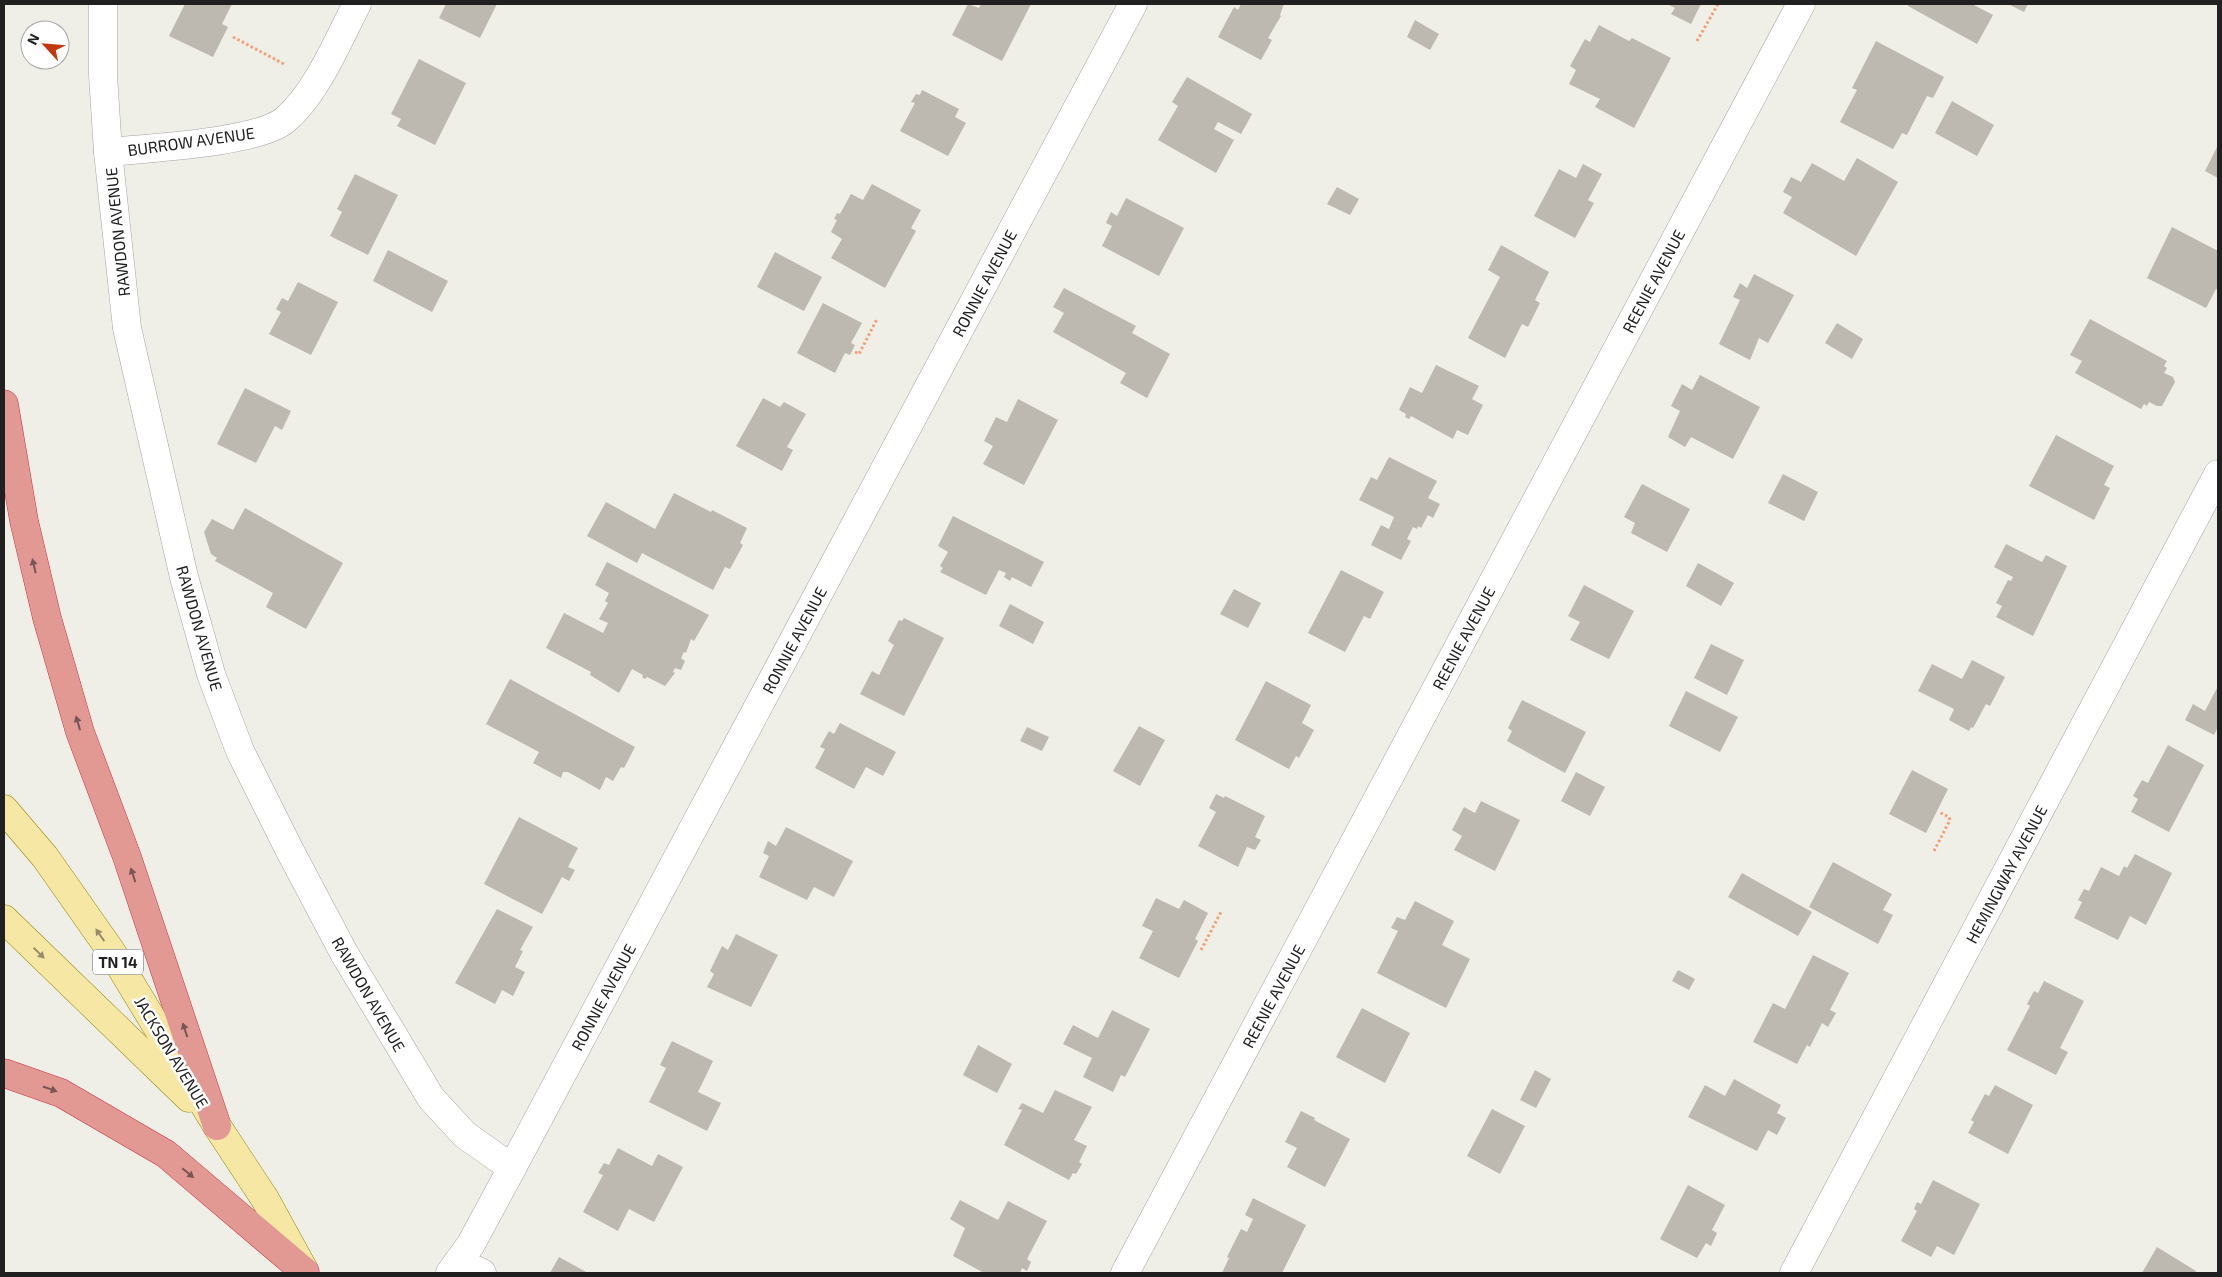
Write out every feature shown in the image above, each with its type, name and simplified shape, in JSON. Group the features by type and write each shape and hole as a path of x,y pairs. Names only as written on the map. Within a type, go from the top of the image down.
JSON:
{"highway":[{"path":"4,404 24,521 58,656 80,732 127,857 216,1126"},
{"path":"4,1073 61,1093 166,1154 305,1273"}],"main road":[{"name":"JACKSON AVENUE","path":"4,809 45,857 111,951 216,1126 265,1198 305,1273"},
{"name":"JACKSON AVENUE","path":"4,919 216,1126"}],"street":[{"name":"RAWDON AVENUE","path":"103,4 103,75 108,152 127,328 184,577 211,674 240,751 289,849 344,953 431,1098 465,1135 512,1168"},
{"name":"BURROW AVENUE","path":"108,152 241,137 263,131 284,120 301,103 315,83 357,4"},
{"name":"RONNIE AVENUE","path":"464,1270 471,1244 1133,4"},
{"name":"REENIE AVENUE","path":"1125,1273 1801,4"},
{"name":"HEMINGWAY AVENUE","path":"1794,1273 2218,474"}],"path":[{"path":"1697,41 1718,4"},
{"path":"233,37 284,64"},
{"path":"855,352 859,354 877,319"},
{"path":"1934,851 1950,820 1939,812"},
{"path":"1201,950 1221,912"}],"building":[{"path":"185,4 232,4 222,24 228,27 213,57 169,36"},
{"path":"446,4 497,4 480,38 439,18"},
{"path":"968,4 979,8 981,4 1031,4 1002,61 952,35"},
{"path":"1241,4 1284,4 1281,16 1268,38 1272,40 1261,60 1218,37 1234,7 1238,10"},
{"path":"1667,4 1701,4 1691,24 1671,14 1675,8"},
{"path":"1909,4 1972,4 1993,15 1977,44 1908,6"},
{"path":"2008,4 2028,4 2024,12"},
{"path":"1415,20 1439,34 1430,50 1407,37"},
{"path":"1599,25 1629,41 1632,38 1671,58 1634,128 1595,107 1600,99 1569,84 1576,70 1570,66 1585,39 1590,42"},
{"path":"1876,41 1944,77 1933,98 1927,96 1907,135 1902,133 1893,149 1840,122 1857,90 1852,88"},
{"path":"419,59 466,83 435,145 397,126 401,119 391,114"},
{"path":"1187,77 1252,114 1241,134 1218,122 1214,129 1234,140 1216,173 1158,140 1178,106 1172,102"},
{"path":"922,90 959,109 955,117 966,123 948,156 900,131 915,103 911,102 916,94 920,95"},
{"path":"1952,101 1994,125 1977,156 1935,133"},
{"path":"2218,145 2218,178 2205,171"},
{"path":"1857,158 1898,182 1856,256 1783,213 1792,197 1783,192 1791,177 1801,182 1812,163 1844,181"},
{"path":"1583,164 1602,174 1588,200 1594,203 1575,238 1534,216 1559,169 1576,178"},
{"path":"355,174 398,195 368,255 330,236 342,212 337,209"},
{"path":"872,184 921,210 911,228 916,231 885,288 831,258 842,239 831,232 837,220 834,219 837,213 840,214 851,194 863,200"},
{"path":"1337,187 1359,199 1350,215 1327,204"},
{"path":"1126,198 1184,228 1159,276 1102,246 1112,226 1106,223 1111,212 1117,216"},
{"path":"2172,227 2218,251 2218,290 2216,289 2206,308 2147,278"},
{"path":"1501,245 1549,272 1535,300 1540,303 1528,327 1522,324 1505,358 1468,338 1500,277 1488,270"},
{"path":"388,250 448,281 432,312 373,281"},
{"path":"775,252 822,277 804,311 757,287"},
{"path":"1754,274 1794,295 1768,343 1759,338 1750,360 1719,344 1740,300 1733,297 1740,283 1747,288"},
{"path":"298,282 338,302 311,355 269,334 281,312 276,309 282,298 288,301"},
{"path":"1064,288 1136,326 1132,333 1170,354 1147,398 1120,383 1126,373 1053,332 1064,313 1053,307"},
{"path":"823,303 862,323 851,343 855,345 850,355 845,353 835,373 797,353"},
{"path":"2090,319 2167,361 2164,366 2167,368 2164,373 2173,377 2175,382 2162,406 2149,402 2147,406 2144,404 2141,409 2075,373 2082,361 2070,355"},
{"path":"1837,323 1863,339 1852,359 1825,343"},
{"path":"1436,365 1479,386 1472,399 1483,405 1468,435 1457,430 1453,439 1411,416 1409,419 1405,417 1406,414 1399,410 1410,387 1422,393"},
{"path":"1700,375 1760,407 1733,459 1691,437 1685,447 1668,437 1680,411 1671,406 1682,384 1692,390"},
{"path":"245,388 291,411 282,430 275,426 256,463 217,444"},
{"path":"763,398 780,407 784,402 806,414 787,447 793,450 782,471 736,446"},
{"path":"1018,399 1058,420 1024,485 983,464 993,446 984,441 996,417 1007,422"},
{"path":"2056,435 2114,466 2104,485 2110,488 2094,520 2029,486"},
{"path":"1389,457 1437,481 1428,498 1440,504 1433,518 1428,515 1421,528 1418,526 1417,529 1413,527 1407,539 1411,541 1401,560 1371,545 1381,525 1389,529 1394,517 1359,500 1371,477 1377,480"},
{"path":"1783,474 1818,492 1804,521 1768,503"},
{"path":"1642,484 1690,509 1667,552 1631,533 1635,523 1624,517"},
{"path":"674,493 747,528 740,543 743,545 730,569 725,567 713,590 642,553 637,563 587,536 606,502 655,529"},
{"path":"245,508 343,563 306,629 266,607 273,593 215,561 217,558 211,554 204,532 212,519 233,530"},
{"path":"953,516 1044,562 1031,587 1012,577 1010,581 1004,577 1006,573 999,570 986,595 940,572 943,568 940,566 948,552 938,546"},
{"path":"2006,544 2042,562 2046,555 2067,566 2033,636 1996,617 2002,606 1996,603 2008,580 2011,581 2013,577 1994,567"},
{"path":"607,562 709,615 694,641 691,639 686,653 684,652 681,658 685,661 681,670 675,668 673,672 675,673 665,686 647,677 645,679 642,677 643,675 632,669 619,693 590,675 591,672 546,648 564,613 603,633 608,623 599,619 608,603 605,601 609,593 595,585"},
{"path":"1698,563 1734,583 1721,606 1686,586"},
{"path":"1341,570 1384,592 1370,619 1364,616 1345,652 1308,633"},
{"path":"1584,585 1634,611 1609,659 1570,640 1580,622 1568,616"},
{"path":"1234,589 1261,603 1248,628 1220,614"},
{"path":"1010,604 1044,622 1033,644 999,626"},
{"path":"904,618 944,638 904,716 860,694 872,671 879,675 894,645 888,641 899,620 902,621"},
{"path":"1711,644 1744,660 1727,695 1694,678"},
{"path":"1972,660 2005,677 1990,706 1986,704 1973,728 1971,727 1969,731 1949,720 1954,709 1918,691 1932,664 1962,679"},
{"path":"510,679 635,747 624,768 621,767 613,781 606,777 600,790 568,772 563,772 561,778 533,763 539,752 486,724"},
{"path":"1266,681 1311,705 1302,723 1314,730 1299,758 1296,756 1289,769 1235,740"},
{"path":"2218,686 2218,727 2214,735 2185,720 2193,704 2205,711"},
{"path":"1686,691 1738,717 1720,752 1669,726"},
{"path":"1522,700 1586,732 1565,773 1507,741 1512,731 1508,728"},
{"path":"840,723 896,752 883,776 866,767 854,789 815,768 825,749 820,747 829,731 834,734"},
{"path":"1139,726 1165,740 1140,786 1113,771"},
{"path":"1027,727 1049,737 1042,751 1020,741"},
{"path":"2168,745 2204,765 2169,832 2131,812 2138,799 2133,796 2142,780 2148,783"},
{"path":"1912,770 1948,789 1926,833 1889,814"},
{"path":"1576,772 1605,787 1590,816 1561,801"},
{"path":"1216,794 1224,798 1225,796 1265,816 1255,837 1261,840 1255,850 1247,847 1238,867 1198,846 1216,812 1209,808"},
{"path":"1481,801 1520,820 1495,871 1454,850 1462,836 1452,830 1464,807 1475,813"},
{"path":"519,817 578,848 568,867 575,870 569,881 562,877 542,914 484,884"},
{"path":"786,827 853,861 834,897 814,887 807,900 759,877 769,856 763,853 768,841 776,846"},
{"path":"2135,854 2172,873 2146,925 2130,916 2118,940 2074,918 2082,902 2078,900 2084,889 2089,891 2101,867 2119,876 2124,866 2127,868"},
{"path":"1833,862 1892,894 1883,910 1893,915 1878,944 1809,907"},
{"path":"1742,873 1812,912 1798,936 1728,897"},
{"path":"1156,898 1179,909 1184,900 1208,913 1195,939 1198,941 1179,978 1139,958 1153,931 1142,926"},
{"path":"1415,901 1454,921 1442,945 1470,959 1446,1008 1377,973 1398,931 1391,928 1397,917 1405,920"},
{"path":"497,909 533,927 520,950 523,951 515,967 525,972 513,996 502,990 495,1004 455,983"},
{"path":"736,934 778,955 751,1007 707,987 714,974 710,971 722,946 728,950"},
{"path":"1813,955 1849,973 1830,1010 1836,1013 1828,1027 1822,1023 1810,1047 1807,1045 1797,1064 1753,1042 1773,1003 1785,1009"},
{"path":"1678,970 1695,979 1689,990 1672,981"},
{"path":"2044,981 2084,1001 2060,1048 2068,1052 2056,1075 2007,1050 2030,1006 2027,1004 2034,991 2038,993"},
{"path":"1362,1008 1410,1033 1385,1083 1336,1057"},
{"path":"1112,1010 1150,1029 1125,1077 1121,1075 1113,1092 1083,1077 1092,1058 1063,1044 1073,1025 1098,1038"},
{"path":"672,1041 713,1061 698,1092 721,1103 707,1131 649,1102 666,1068 660,1065"},
{"path":"978,1045 1012,1064 997,1093 963,1075"},
{"path":"1535,1070 1551,1079 1536,1108 1520,1100"},
{"path":"1734,1079 1781,1105 1777,1113 1786,1118 1777,1135 1768,1130 1757,1151 1688,1117 1705,1085 1725,1096"},
{"path":"1995,1085 2033,1105 2008,1154 1968,1133 1974,1122 1971,1120 1985,1094 1989,1096"},
{"path":"1055,1090 1092,1107 1074,1140 1087,1146 1079,1162 1082,1164 1076,1174 1073,1173 1069,1180 1004,1145 1022,1110 1018,1109 1022,1103 1043,1113"},
{"path":"1492,1109 1525,1126 1500,1174 1467,1156"},
{"path":"1301,1111 1350,1139 1325,1187 1287,1167 1297,1148 1285,1142"},
{"path":"618,1148 652,1166 658,1154 683,1167 654,1222 629,1209 618,1231 583,1212 603,1175 598,1173 604,1163 609,1165"},
{"path":"1933,1180 1980,1204 1954,1255 1937,1246 1931,1257 1901,1241 1917,1211 1914,1209 1917,1202 1921,1204"},
{"path":"1688,1185 1725,1205 1712,1230 1717,1233 1711,1246 1706,1243 1697,1258 1660,1239"},
{"path":"1253,1198 1306,1225 1282,1273 1222,1273 1229,1258 1227,1257 1241,1229 1247,1232 1253,1219 1245,1215"},
{"path":"960,1200 998,1220 1008,1201 1047,1221 1027,1259 1031,1262 1027,1271 1022,1268 1020,1273 984,1273 953,1256 965,1228 950,1219"},
{"path":"2157,1247 2196,1271 2195,1273 2142,1273"},
{"path":"559,1257 588,1273 550,1273"}]}
